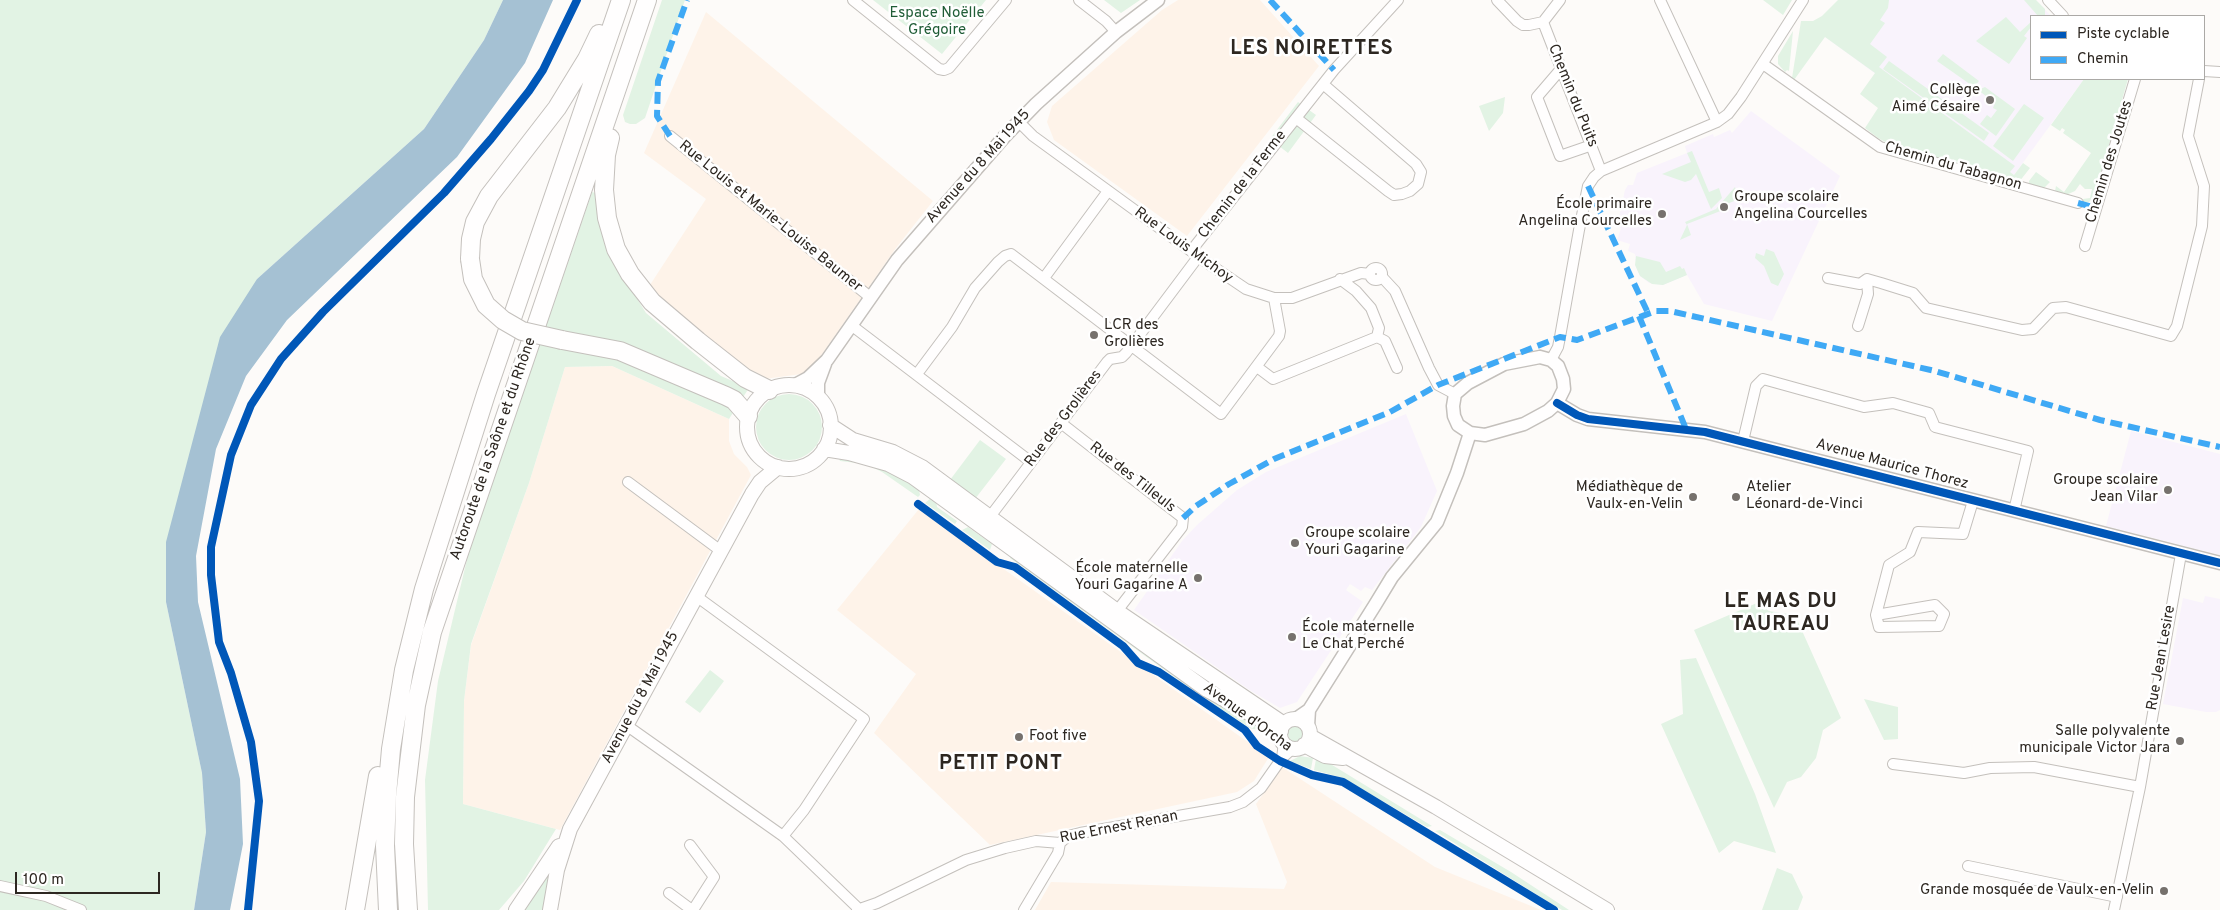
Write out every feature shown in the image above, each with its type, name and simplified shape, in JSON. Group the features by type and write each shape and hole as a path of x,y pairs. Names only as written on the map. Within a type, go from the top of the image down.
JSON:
{"highway":[{"name":"Autoroute de la Saône et du Rhône","path":"408,910 404,844 405,797 416,705 430,640 444,593 647,0"},
{"name":"Autoroute de la Saône et du Rhône","path":"388,910 386,820 393,733 414,630 433,557 619,4"},
{"path":"619,4 600,31 587,58 557,108 489,196 475,222 470,239 473,279 486,305 503,320 522,331 620,351 734,400 748,416"},
{"path":"611,105 612,131 606,155 604,190 606,209 616,249 630,274 652,302 745,378 769,390"},
{"path":"355,910 381,762 393,733"}],"main road":[{"path":"781,385 795,385 808,389 818,396 826,406 830,433 824,449 812,462 801,467 778,467 768,463 757,454 748,436 748,416 758,398 769,390 781,385"},
{"name":"Avenue d'Orcha","path":"830,425 853,440 893,452 922,467 1117,611 1325,756 1349,758 1436,807 1607,910"},
{"name":"Avenue d'Orcha","path":"824,449 849,453 888,464 914,477 1207,690 1295,734"},
{"name":"Avenue du 8 Mai 1945","path":"752,494 757,474 757,454"},
{"name":"Avenue du 8 Mai 1945","path":"550,910 557,870 570,829 752,494 760,482 778,467"},
{"path":"516,910 570,829"}],"street":[{"path":"853,0 938,68 944,70 949,68 1006,0"},
{"path":"1080,0 1116,32"},
{"name":"Avenue du 8 Mai 1945","path":"818,396 821,373 827,360 897,260 941,207 1019,122 1116,32 1158,0"},
{"name":"Chemin de la Ferme","path":"1194,254 1323,84 1398,0"},
{"path":"1497,0 1523,25 1542,22 1560,0"},
{"path":"1660,0 1717,122"},
{"path":"1551,360 1558,347 1588,186 1602,171 1717,122 1728,114 1763,64 1803,0"},
{"path":"2048,0 2062,15"},
{"name":"Chemin du Puits","path":"1542,22 1602,171"},
{"name":"Chemin du Tabagnon","path":"1763,64 1880,147 2078,203"},
{"path":"1561,69 1537,97 1556,148 1560,156 1592,145"},
{"path":"2205,71 2220,72"},
{"name":"Chemin des Joutes","path":"2085,246 2135,80"},
{"path":"1867,279 1913,293 1926,308 2022,330 2033,329 2052,308 2066,307 2172,336 2177,326 2202,226 2204,186 2188,136 2200,80"},
{"name":"Chemin de la Ferme","path":"1296,118 1388,191 1394,194 1402,194 1410,191 1418,184 1421,172 1416,164 1323,84"},
{"name":"Rue Louis Michoy","path":"1019,122 1033,136 1194,254 1246,289 1274,298 1292,298 1361,273 1370,274 1374,268 1379,269 1382,273 1382,278 1395,291 1438,385 1455,394"},
{"name":"Rue Louis et Marie-Louise Baumer","path":"670,136 870,297"},
{"path":"1044,278 1108,191"},
{"path":"917,374 952,327 975,288 1005,256 1011,254 1133,345 1221,414 1280,331 1274,298"},
{"name":"Rue des Grolières","path":"989,518 1110,358 1122,356 1133,345 1194,254"},
{"path":"1828,278 1860,284 1867,279"},
{"path":"1858,326 1868,294 1867,279"},
{"path":"1340,280 1356,291 1371,308 1379,328 1377,337"},
{"path":"852,325 1031,462"},
{"path":"1256,367 1272,379 1377,337 1385,341 1397,368"},
{"path":"1540,357 1551,360 1558,366 1563,379 1564,389 1557,403 1548,411 1524,424 1485,435 1470,433 1458,425 1454,416 1453,406 1455,394 1468,383 1504,364 1540,357"},
{"name":"Avenue du 8 Mai 1945","path":"795,385 808,378 827,360"},
{"path":"1743,441 1756,386 1763,380 1864,407 1892,403 1929,413 1935,427 2028,451 2014,511"},
{"name":"Avenue Maurice Thorez","path":"1557,403 1588,419 1686,429 1743,441 2220,563"},
{"name":"Rue des Tilleuls","path":"1061,423 1183,518 1182,527 1117,611"},
{"path":"1295,734 1308,710 1392,577 1437,522 1457,473 1470,433"},
{"path":"628,482 721,551"},
{"path":"1876,616 1935,605 1944,614 1940,626 1879,627 1876,616 1889,565 1910,552 1918,532 1963,534 1973,501"},
{"name":"Rue Jean Lesire","path":"2114,910 2140,787 2181,554"},
{"path":"696,596 864,719 804,810 783,836"},
{"path":"626,726 783,836 858,910"},
{"name":"Rue Ernest Renan","path":"858,910 877,903 966,860 1036,841 1060,843 1068,836 1080,833 1230,806 1243,802 1261,788 1282,758 1295,734"},
{"path":"1893,764 1964,773 1990,768 2034,766 2140,787"},
{"path":"1024,910 1058,853 1060,843"},
{"path":"669,893 692,910 714,877 690,846"},
{"path":"1968,866 2117,897"},
{"path":"0,886 46,896 81,910"}],"shaded area":[{"path":"1178,0 1260,0 1319,66 1187,236 1054,140 1047,122 1052,106 1162,10"},
{"name":"Collège Aimé Césaire","path":"1851,0 2036,0 2050,15 2030,15 2030,80 2083,80 2014,175 1825,37"},
{"path":"706,12 933,201 896,248 809,373 757,380 648,288 706,199 644,153"},
{"name":"Groupe scolaire Angelina Courcelles","path":"1751,111 1840,176 1772,321 1704,304 1687,275 1663,285 1649,283 1640,276 1637,270 1635,254 1628,251 1630,244 1617,240 1621,228 1617,226 1625,190 1628,185 1633,185 1637,173 1687,153 1685,146 1713,134 1714,137 1730,130 1732,133"},
{"path":"612,366 729,419 729,441 734,454 747,467 751,475 560,830 463,804 464,701 471,645 529,483 565,367"},
{"name":"Groupe scolaire Youri Gagarine","path":"1406,414 1437,491 1421,527 1372,590 1365,587 1361,591 1350,584 1346,590 1363,602 1297,702 1280,708 1251,691 1134,610 1182,541 1197,525 1237,490 1266,472"},
{"name":"Groupe scolaire Jean Vilar","path":"2131,431 2220,454 2220,555 2106,526"},
{"path":"919,509 1269,757 1254,781 1237,792 990,845 874,733 916,674 837,610"},
{"path":"2205,596 2220,599 2220,710 2216,712 2163,704 2183,598 2203,603"},
{"path":"1282,767 1435,867 1541,910 1035,910 1051,882 1284,889 1287,882 1256,804"}],"green space":[{"path":"0,0 503,0 484,40 424,129 257,279 166,602 202,773 206,832 194,910 0,910"},
{"path":"662,0 685,0 645,118 636,124 630,124 625,122 623,115"},
{"name":"Espace Noëlle Grégoire","path":"873,0 986,0 942,54"},
{"path":"1104,0 1140,0 1121,13"},
{"path":"1763,0 1792,0 1783,15"},
{"path":"1838,0 1889,0 1888,8 1880,20 1885,23 1870,44 1887,57 1879,67 2015,166 2010,172 2014,175 2023,163 2030,168 2019,182 1932,156 1898,149 1878,138 1865,128 1878,108 1860,94 1875,73 1825,37 1794,80 1792,78 1801,21 1813,21 1822,16"},
{"path":"2024,0 2036,0 2045,9 2045,15 2037,15"},
{"path":"2006,17 2020,32 2030,23 2030,28 2024,36 2027,38 2009,64 1976,41"},
{"path":"1793,31 1789,71 1785,72 1778,64 1778,56"},
{"path":"1943,54 1979,81 1974,87 1937,61"},
{"path":"1889,61 1989,133 1984,141 1883,69"},
{"path":"2083,80 2128,80 2094,197 2089,202 2082,202 2083,199 2090,198 2092,189 2085,189 2080,184 2075,191 2066,195 2055,191 2056,186 2064,192 2091,153 2063,133 2065,130 2062,128 2060,131 2051,125"},
{"path":"1985,87 2015,109 1996,136 1980,124 1987,115 1991,118 1997,110 1993,108 1995,103 1978,90"},
{"path":"1505,97 1503,113 1489,131 1479,106"},
{"path":"1298,102 1316,115 1288,153 1270,139"},
{"path":"2024,104 2044,118 2013,161 1993,146"},
{"path":"1692,151 1709,192 1719,188 1722,198 1711,209 1696,174 1691,180 1685,182 1662,174 1691,162 1687,153"},
{"path":"2036,172 2050,182 2042,190 2029,187 2029,181"},
{"path":"1735,187 1739,199 1722,206 1723,210 1687,224 1691,235 1680,240 1687,225 1685,222 1716,209"},
{"path":"592,192 598,194 620,271 646,313 721,376 749,388 729,419 612,366 565,367 529,483 471,644 464,701 463,804 556,829 524,881 499,910 428,910 425,780 438,681 469,551"},
{"path":"1766,249 1774,252 1784,274 1778,286 1771,283 1764,266 1755,258 1756,253 1764,256"},
{"path":"1636,256 1660,262 1666,272 1680,266 1682,269 1684,268 1687,275 1663,285 1652,284 1640,276 1635,265"},
{"path":"782,394 796,394 808,399 817,408 822,420 820,440 813,451 796,460 782,460 770,455 761,446 756,434 756,420 761,408 770,399"},
{"path":"980,440 1006,459 975,499 950,480"},
{"path":"838,455 866,464 840,461"},
{"path":"866,464 903,476 919,490 920,495 918,497 882,472"},
{"path":"931,498 936,499 937,507 957,521 955,524 925,503"},
{"path":"968,527 992,544 990,550 962,530"},
{"path":"1011,554 1264,726 1262,731 1250,728 1188,687 1010,558"},
{"path":"1757,603 1769,611 1795,615 1841,718 1823,730 1816,758 1801,777 1787,782 1774,808 1694,630"},
{"path":"1696,658 1755,794 1776,853 1734,841 1719,853 1661,724 1683,714 1680,660"},
{"path":"710,670 724,681 700,713 685,702"},
{"path":"1864,699 1898,707 1898,739 1884,740"},
{"path":"1293,726 1299,726 1304,731 1302,740 1293,742 1288,737 1288,731"},
{"path":"1300,756 1313,758 1311,769 1290,761"},
{"path":"1316,759 1322,762 1324,760 1432,826 1427,827 1343,778 1314,770"},
{"path":"1440,830 1511,872 1569,910 1562,910 1435,831"},
{"path":"1777,868 1792,874 1803,897 1798,910 1762,910"},
{"path":"551,871 543,910 525,910"}],"water":[{"path":"503,0 553,0 525,63 457,157 287,320 246,376 216,449 196,556 198,602 240,779 243,844 230,910 194,910 206,832 202,773 166,602 166,542 220,337 257,279 424,129 484,40"}],"marked path":[{"path":"670,136 657,116 658,81 687,0"},
{"path":"1270,0 1334,70"},
{"path":"1588,186 1648,313"},
{"path":"2078,203 2096,208"},
{"path":"1183,518 1196,506 1229,484 1274,459 1390,412 1438,385 1560,337 1577,340 1656,311 1670,311 1935,371 2100,420 2220,447"},
{"path":"1639,316 1686,429"}],"cycle path":[{"path":"248,910 259,801 251,742 231,673 219,642 211,575 211,547 231,455 251,405 281,359 323,312 444,193 491,139 543,70 577,0"},
{"path":"1557,403 1588,419 1705,432 2220,563"},
{"path":"918,504 997,562 1015,567 1123,646 1138,663 1159,672 1245,730 1257,746 1280,761 1312,775 1343,782 1554,910"}],"place":[{"name":"Collège Aimé Césaire","path":"1990,100"},
{"name":"Groupe scolaire Angelina Courcelles","path":"1724,207"},
{"name":"École primaire Angelina Courcelles","path":"1662,214"},
{"name":"LCR des Grolières","path":"1094,335"},
{"name":"Groupe scolaire Jean Vilar","path":"2168,490"},
{"name":"Médiathèque de Vaulx-en-Velin","path":"1693,497"},
{"name":"Atelier Léonard-de-Vinci","path":"1736,497"},
{"name":"Groupe scolaire Youri Gagarine","path":"1295,543"},
{"name":"École maternelle Youri Gagarine A","path":"1198,578"},
{"name":"École maternelle Le Chat Perché","path":"1292,637"},
{"name":"Foot five","path":"1019,737"},
{"name":"Salle polyvalente municipale Victor Jara","path":"2180,741"},
{"name":"Grande mosquée de Vaulx-en-Velin","path":"2164,891"}],"district":[{"name":"LES NOIRETTES","path":"1312,50"},
{"name":"LE MAS DU TAUREAU","path":"1781,614"},
{"name":"PETIT PONT","path":"1001,765"}]}
